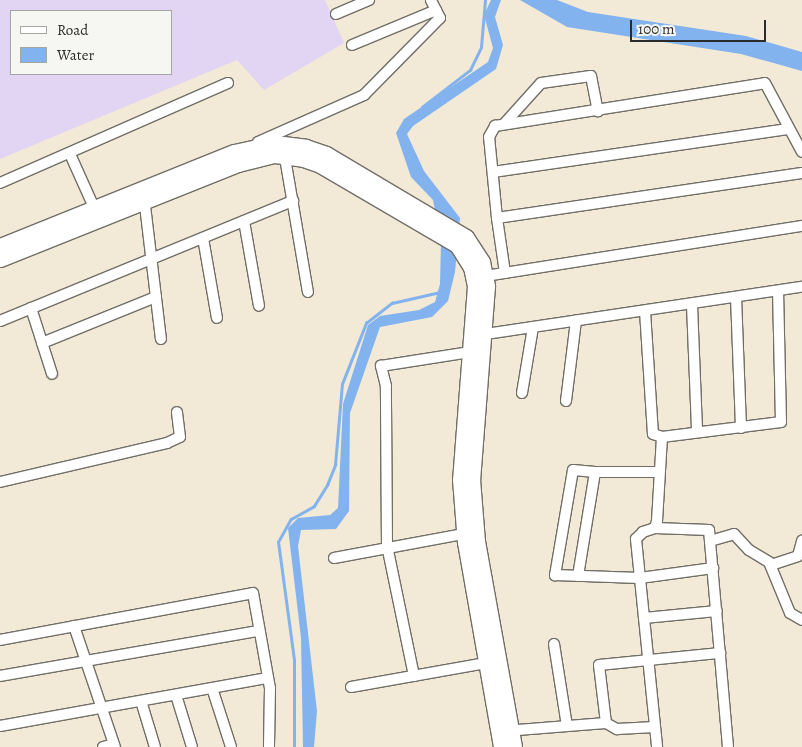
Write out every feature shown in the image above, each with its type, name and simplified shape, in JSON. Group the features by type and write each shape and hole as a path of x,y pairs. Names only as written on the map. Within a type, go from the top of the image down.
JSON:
{"street":[{"path":"336,14 369,0"},
{"path":"144,195 234,152 364,95 440,18 431,0"},
{"path":"352,45 436,10"},
{"path":"504,124 541,82 591,76 598,111"},
{"path":"0,183 70,154 117,129 228,83"},
{"path":"505,273 492,172 490,130 504,124 598,111 765,83 802,152"},
{"path":"492,172 788,129"},
{"path":"234,152 259,145 284,150 326,154 479,255 480,277 472,479 477,541 505,731 501,747"},
{"path":"0,259 97,214 144,195 247,160 284,150"},
{"path":"284,150 308,292"},
{"path":"70,154 97,214"},
{"path":"497,218 802,173"},
{"path":"144,195 162,340"},
{"path":"0,321 293,201"},
{"path":"0,246 97,214"},
{"path":"244,222 259,306"},
{"path":"480,277 802,226"},
{"path":"203,238 217,318"},
{"path":"477,335 692,305 802,287"},
{"path":"645,311 653,434 662,437 774,425 782,420 778,291"},
{"path":"42,343 156,297"},
{"path":"736,298 740,428"},
{"path":"692,305 697,432"},
{"path":"31,308 52,374"},
{"path":"566,401 576,321"},
{"path":"522,393 534,327"},
{"path":"477,335 470,352 460,479 464,534 486,663 505,731 514,747"},
{"path":"414,676 387,546 386,386 381,366 470,352"},
{"path":"0,482 167,443 180,437 177,412"},
{"path":"655,528 662,437"},
{"path":"658,472 573,470 554,572 557,576 640,578 713,568"},
{"path":"578,576 595,472"},
{"path":"657,747 636,539 643,532 655,528 709,530 728,747"},
{"path":"334,558 387,546 464,534"},
{"path":"710,541 734,534 749,550 771,565 790,613 802,620"},
{"path":"771,565 798,556 802,540"},
{"path":"0,640 252,593 268,678 269,747"},
{"path":"644,618 717,610"},
{"path":"74,626 115,746 103,747"},
{"path":"0,676 259,631"},
{"path":"554,644 567,726"},
{"path":"606,723 599,665 720,653"},
{"path":"351,687 486,663"},
{"path":"0,726 268,678"},
{"path":"212,688 231,747"},
{"path":"176,695 192,747"},
{"path":"141,701 155,747"},
{"path":"505,731 606,723 617,729 655,727"}],"shaded area":[{"path":"0,0 325,0 344,43 264,90 237,60 0,159"}],"water":[{"path":"491,0 501,0 495,17 503,45 496,69 413,126 407,134 424,171 460,218 455,272 448,301 432,317 380,327 350,413 349,511 336,529 301,530 298,546 317,711 314,747 303,747 301,638 288,528 298,518 330,515 338,508 343,404 368,325 380,316 419,310 435,302 440,284 441,241 433,200 411,177 396,133 404,119 488,62 493,48 484,15"},
{"path":"520,0 557,0 588,12 746,36 802,52 802,71 741,54 567,27"}],"waterway":[{"path":"422,107 470,70 481,47 485,0"},
{"path":"294,747 294,660 278,542 291,519 314,506 327,485 335,465 342,384 366,323 392,303 440,292"}]}
